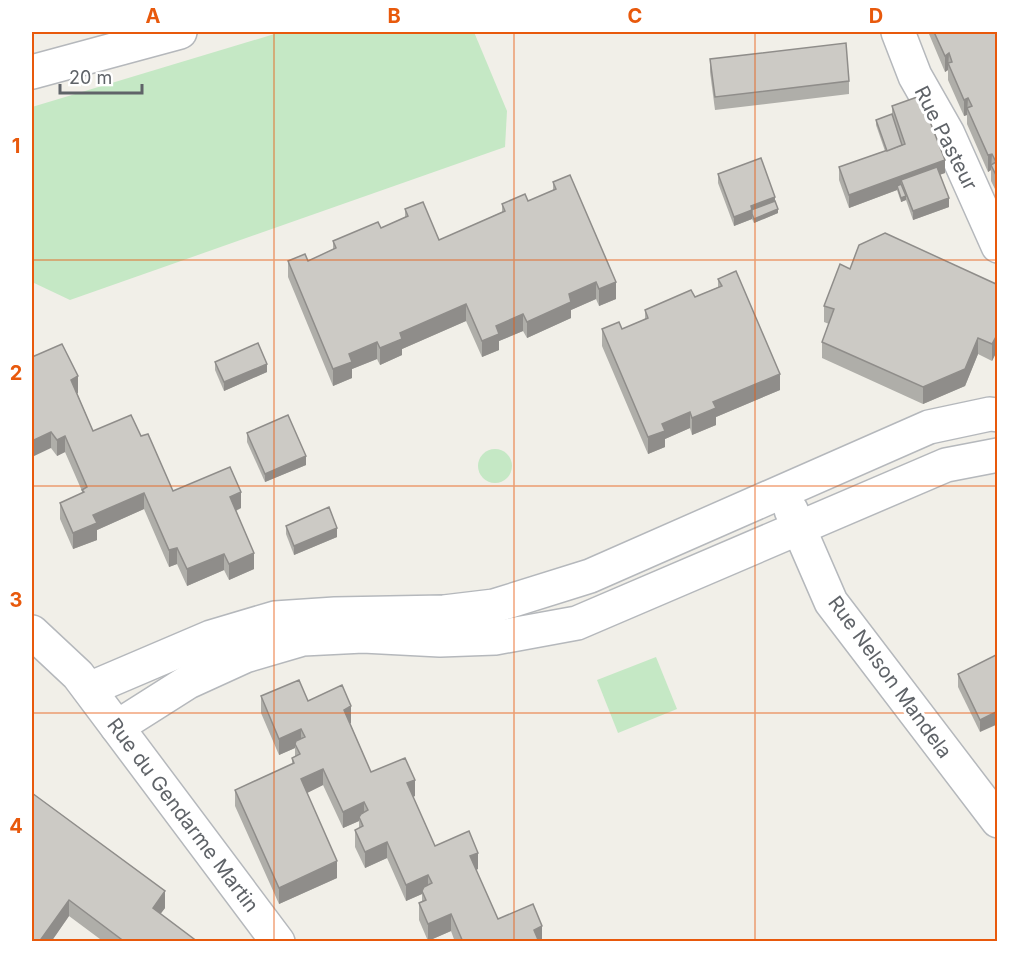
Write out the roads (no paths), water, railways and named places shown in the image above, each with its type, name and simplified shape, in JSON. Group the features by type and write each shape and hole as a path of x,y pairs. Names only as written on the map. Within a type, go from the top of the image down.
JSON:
{"street":[{"path":"32,72 178,32"},
{"name":"Rue Pasteur","path":"898,32 915,76 948,134 997,244"},
{"path":"89,689 211,637 275,618 335,614 444,612 494,606 590,576 929,428 990,414 998,416"},
{"path":"117,727 188,682 245,656 303,639 363,636 440,640 495,638 577,623 946,465 998,455"},
{"name":"Rue Nelson Mandela","path":"783,492 831,602 998,821"},
{"name":"Rue du Gendarme Martin","path":"32,632 78,675 278,942"}]}
